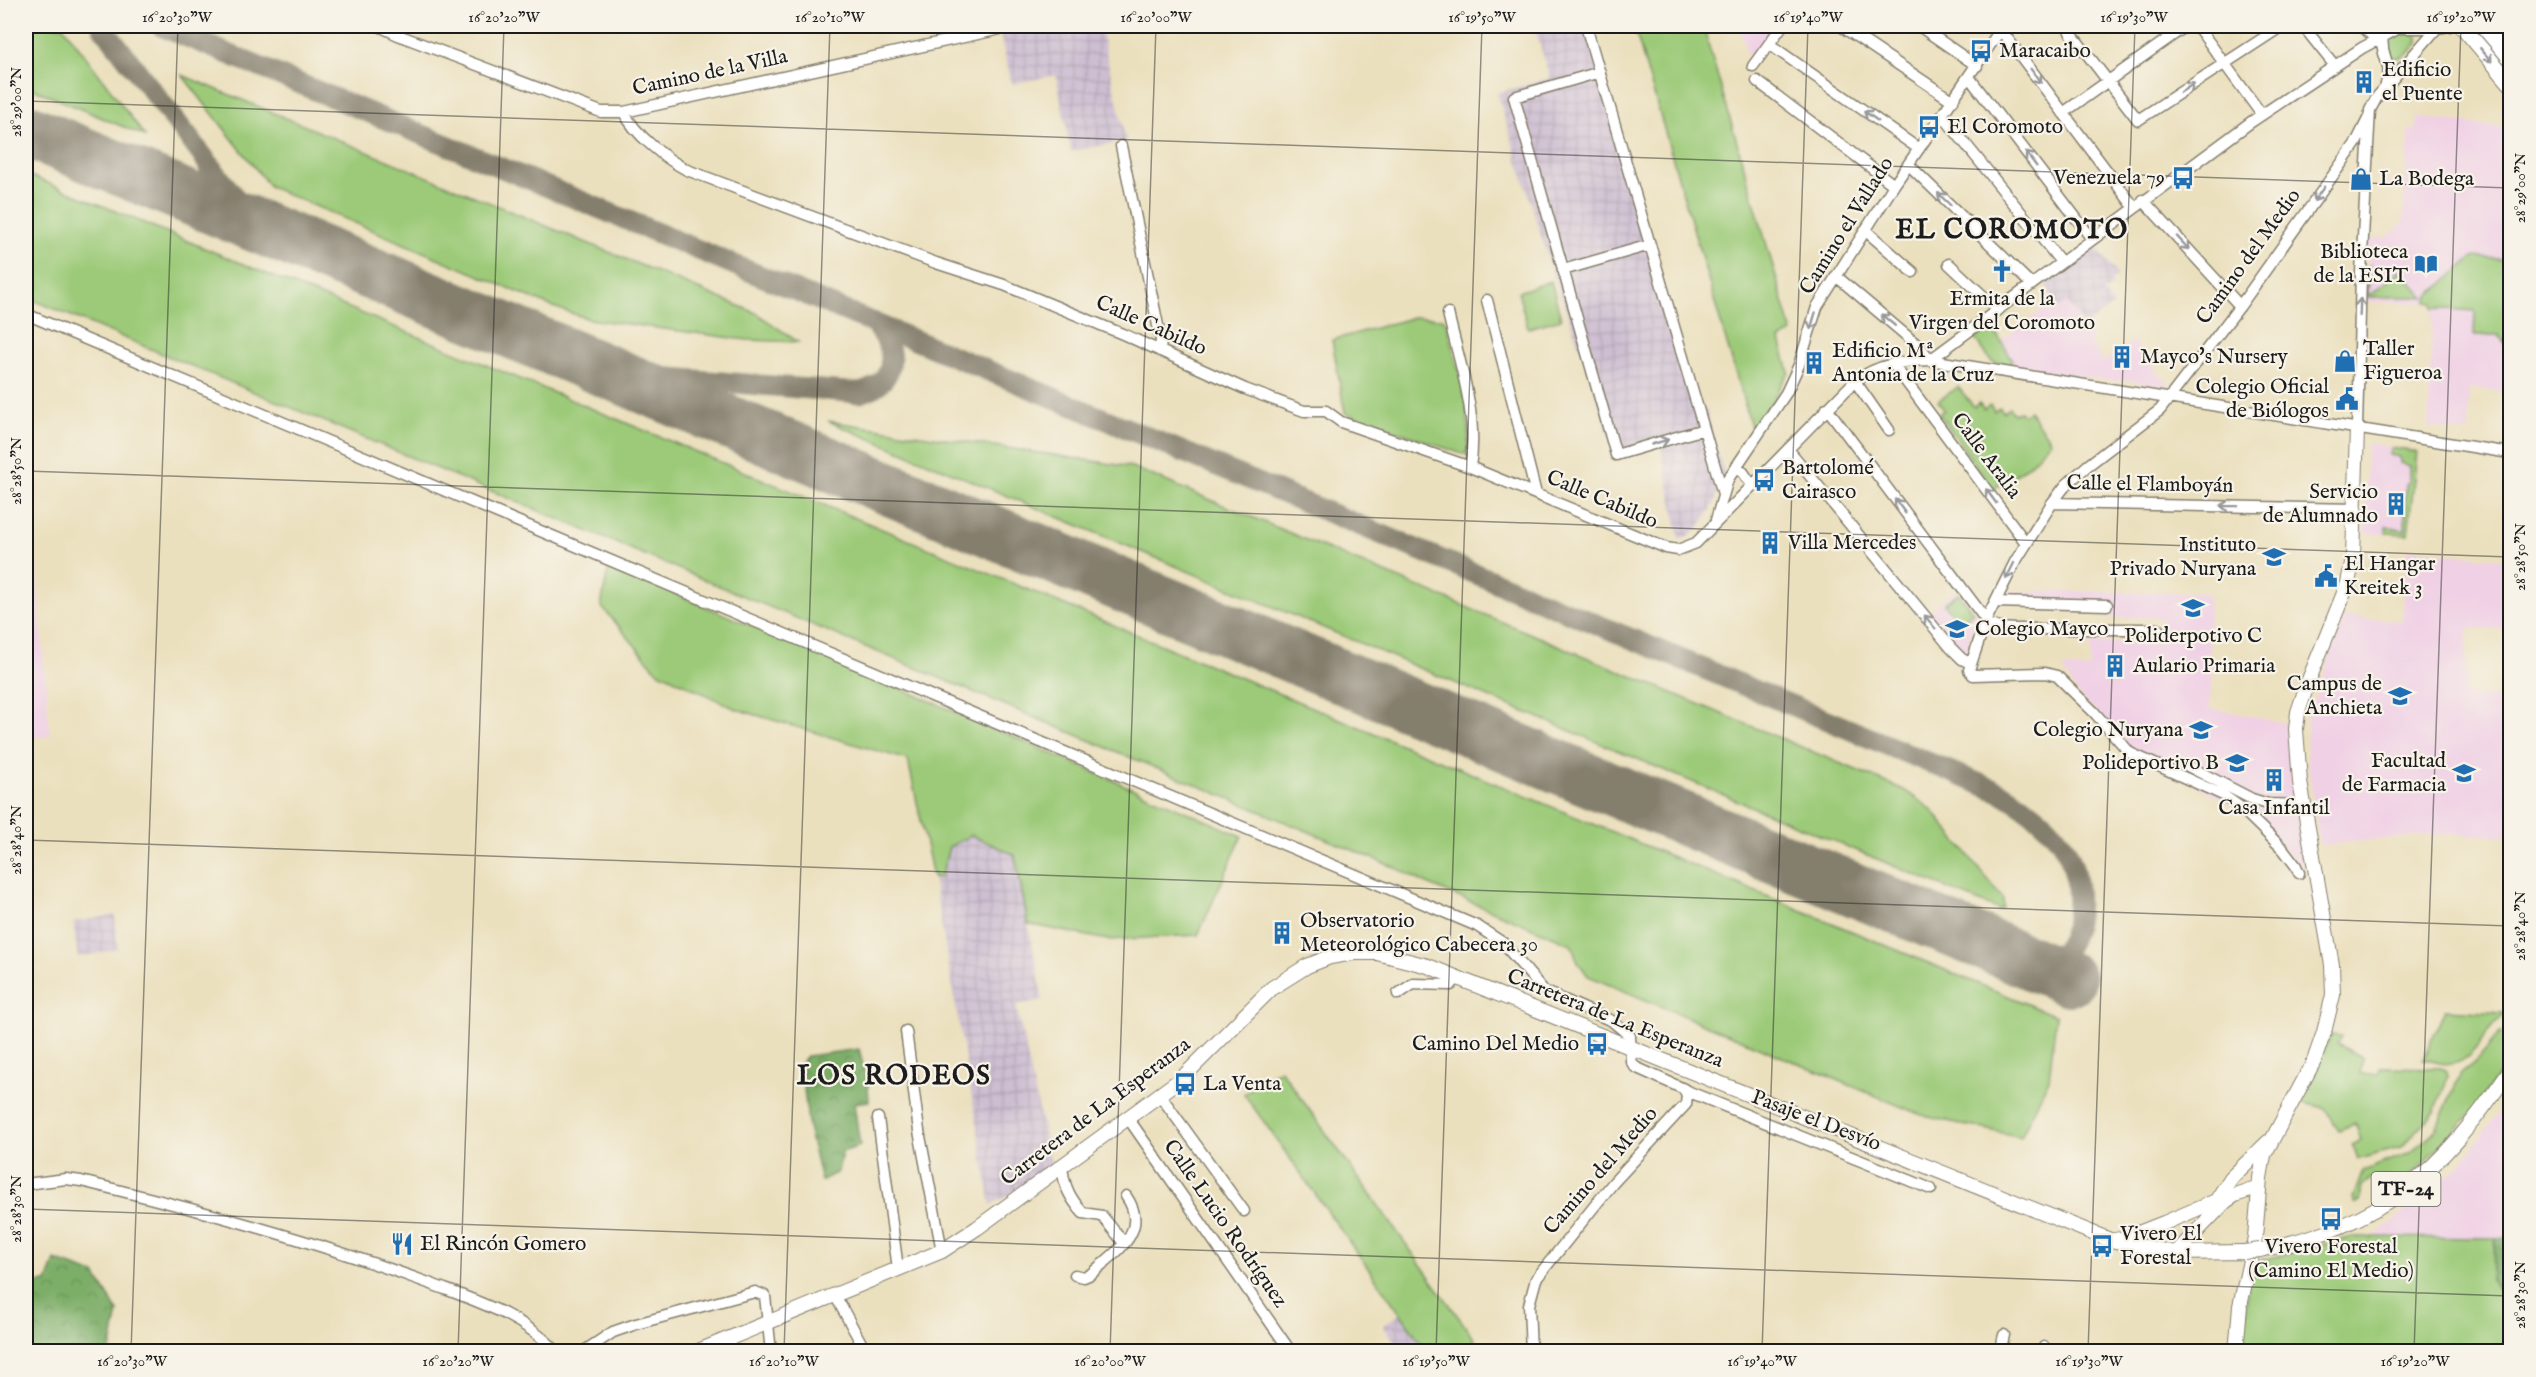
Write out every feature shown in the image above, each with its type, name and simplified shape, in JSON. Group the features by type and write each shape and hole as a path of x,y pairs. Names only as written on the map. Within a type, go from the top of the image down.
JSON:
{"highway":[{"path":"2462,26 2511,83"},
{"path":"2483,26 2511,58"}],"main road":[{"path":"2236,1352 2240,1306 2255,1238 2259,1183 2265,1155 2314,1060 2334,995 2332,965 2296,755 2298,712 2348,584 2355,545 2357,428"},
{"name":"Carretera de La Esperanza","path":"696,1352 942,1251 1160,1095 1194,1068 1272,988 1313,963 1340,954 1377,953 1399,957 1457,978 2110,1240 2169,1253 2222,1254 2260,1250 2322,1234 2368,1213 2402,1192 2438,1162 2456,1143 2511,1070"},
{"path":"2110,1240 2126,1238 2216,1201 2235,1173 2272,1139"},
{"path":"2235,1173 2244,1170 2259,1183"},
{"path":"2164,1223 2159,1231 2158,1239 2169,1253 2205,1225 2226,1201 2259,1183"},
{"path":"2235,1195 2253,1205 2257,1212"},
{"path":"2205,1225 2203,1232 2206,1240 2211,1248 2222,1254"}],"street":[{"name":"Camino de la Villa","path":"379,26 601,112 624,112 1014,26"},
{"path":"1586,26 1704,429 1723,477 1731,490 1743,495"},
{"path":"1753,66 1782,26"},
{"path":"1841,26 1953,101"},
{"path":"1919,26 1977,66"},
{"path":"2063,113 2186,26"},
{"path":"2197,26 2262,115"},
{"path":"2072,28 2107,81 2138,120 2282,26"},
{"path":"2303,26 2335,66"},
{"path":"2362,26 2400,62 2410,58"},
{"path":"1930,360 2134,207 2262,115 2362,48 2382,47 2399,28 2449,26"},
{"path":"2415,27 2422,44"},
{"path":"2002,28 2134,207"},
{"name":"Camino el Vallado","path":"1723,477 1737,469 1785,393 1799,365 1817,307 1836,276 1894,185 2002,28"},
{"path":"2384,88 2437,28"},
{"path":"1769,44 1919,149"},
{"path":"2362,48 2382,47"},
{"path":"2382,47 2390,72 2384,88"},
{"path":"1600,72 1514,97 1616,455 1704,429"},
{"path":"1969,78 2092,239"},
{"path":"1757,81 1894,185"},
{"name":"Camino del Medio","path":"1970,667 1985,622 2026,543 2052,503 2066,485 2160,410 2240,306 2356,142 2369,117 2373,103 2384,88"},
{"name":"Calle Cabildo","path":"624,112 638,133 672,162 687,170 891,246 1004,285 1245,389 1304,411 1326,411 1341,422 1470,466 1666,549 1678,550 1696,543 1715,523"},
{"path":"1942,116 2061,262"},
{"path":"2357,428 2361,273 2369,117"},
{"path":"2356,142 2368,148"},
{"path":"1121,147 1161,340 1160,351"},
{"path":"1909,165 2031,284"},
{"path":"2144,200 2240,306"},
{"path":"1865,230 1913,272"},
{"path":"1563,270 1650,244"},
{"path":"1949,264 1997,309"},
{"path":"1836,276 1921,348 1930,360"},
{"path":"1487,300 1536,494"},
{"path":"1448,313 1468,397 1472,436 1470,466"},
{"path":"26,314 1478,926 1503,943 1544,991 1604,1017 1623,1028 1630,1036 1632,1048"},
{"path":"1715,523 1855,381 1870,370 1893,364 1930,360 2511,453"},
{"name":"Calle Aralia","path":"1893,364 2026,543"},
{"path":"1855,381 1889,430"},
{"path":"1827,408 1985,622 1999,628 2015,629 2158,629"},
{"path":"1788,448 1951,648 1970,667 1973,675 2045,673 2057,676 2130,753 2223,795 2240,807 2283,849 2299,873"},
{"path":"1737,469 1743,472 1752,485"},
{"path":"1715,523 1724,495 1723,477"},
{"name":"Calle el Flamboyán","path":"2052,503 2356,508"},
{"path":"1995,603 2107,605"},
{"path":"2186,765 2252,799 2268,804 2304,806"},
{"path":"1398,994 1413,984 1451,985 1457,978"},
{"path":"906,1031 919,1131 942,1251"},
{"name":"Camino del Medio","path":"1531,1352 1529,1305 1536,1279 1613,1183 1686,1104 1687,1091 1635,1067 1630,1061 1632,1048"},
{"name":"Pasaje el Desvío","path":"1687,1091 1931,1189"},
{"path":"1160,1095 1244,1212"},
{"path":"879,1118 898,1269"},
{"name":"Calle Lucio Rodríguez","path":"1128,1118 1291,1352"},
{"path":"1062,1166 1063,1181 1072,1200 1083,1213 1102,1216 1124,1244"},
{"path":"26,1184 66,1179 81,1181 314,1243 496,1308 533,1330 557,1352"},
{"path":"1075,1275 1084,1277 1091,1274 1130,1238 1135,1226 1132,1204 1126,1196"},
{"path":"588,1351 613,1332 755,1292 765,1296 771,1352"},
{"path":"836,1295 866,1352"},
{"path":"2000,1352 2004,1335"}],"shaded area":[{"path":"1035,26 1100,26 1126,141 1071,151 1056,75 1012,84 1000,34"},
{"path":"1534,26 1586,26 1692,403 1706,410 1724,474 1714,504 1697,531 1680,540 1660,442 1616,455 1552,271 1497,93 1550,78"},
{"path":"1739,26 1773,26 1752,56 1748,56"},
{"path":"2417,117 2510,128 2510,393 2469,388 2469,433 2428,427 2433,303 2366,302 2369,239 2386,238 2403,223 2409,130 2416,130"},
{"path":"2094,244 2118,276 2110,282 2113,286 2103,293 2113,305 2085,326 2067,302 2059,308 2046,285 2052,281 2052,276"},
{"path":"2054,301 2059,308 2067,302 2093,339 2090,343 2104,362 2133,341 2160,376 2170,384 2165,386 2119,379 2118,382 1992,362 1973,336 1990,324 2001,341"},
{"path":"26,443 50,736 26,738"},
{"path":"2367,443 2417,452 2408,534 2365,534"},
{"name":"Campus de Anchieta","path":"2407,549 2510,560 2510,629 2468,628 2465,695 2510,698 2510,836 2438,834 2320,845 2307,759 2307,717 2345,617 2402,621"},
{"name":"Colegio Mayco","path":"1957,590 1976,615 1969,640 1971,646 1965,652 1956,647 1928,612"},
{"name":"Colegio Nuryana","path":"2007,591 2208,593 2210,661 2213,661 2209,708 2289,724 2288,747 2303,866 2298,864 2256,818 2137,753 2076,692 2062,668 2090,669 2091,642 2160,644 2161,618 2109,617 2109,604 2002,601"},
{"path":"971,835 1015,855 1043,1000 1016,1005 1052,1169 991,1205 933,877 942,877 949,847"},
{"path":"115,915 118,949 78,957 73,922"},
{"path":"2510,1097 2510,1237 2374,1237 2460,1165"},
{"path":"1401,1313 1427,1351 1401,1351 1383,1325"}],"green space":[{"path":"26,26 63,26 145,136 26,86"},
{"path":"1634,26 1703,26 1792,332 1780,340 1789,372 1753,433"},
{"path":"2401,33 2414,33 2418,37 2418,43 2403,57 2391,57 2386,43 2388,39"},
{"path":"182,75 756,313 798,342 747,340 589,319 553,307 270,187"},
{"path":"26,174 2056,1016 2049,1079 2021,1137 1924,1116 1588,976 1578,962 1571,944 1425,883 1398,869 26,297"},
{"path":"2473,257 2510,260 2510,306 2505,306 2505,316 2510,316 2510,340 2504,340 2504,343 2499,335 2474,335 2475,311 2433,308 2433,303 2426,302 2428,297"},
{"path":"2370,265 2368,294 2372,294 2400,270 2424,297 2366,297"},
{"path":"1551,281 1561,319 1528,328 1518,292"},
{"path":"1415,317 1441,318 1447,323 1466,409 1468,442 1466,454 1345,413 1332,340"},
{"path":"1990,324 2013,360 2010,365 1992,362 1973,336"},
{"path":"1958,387 1974,407 1979,403 1984,409 1990,405 1994,411 2000,407 2003,412 2009,408 2014,414 2020,411 2023,415 2029,411 2051,441 2027,467 1993,489 1939,414 1944,410 1938,401"},
{"path":"828,421 1132,467 1904,790 1931,809 2003,898 2003,908 1999,910"},
{"path":"2391,448 2417,452 2408,534 2386,533 2386,526 2405,530 2406,484 2409,482 2409,466 2400,463 2400,457 2389,455"},
{"path":"609,566 928,700 1242,836 1198,935 1108,940 1028,924 1015,855 971,835 949,847 941,877 933,877 908,760 736,709 657,671 601,606"},
{"path":"1958,593 1973,612 1959,623 1944,604"},
{"path":"2445,1010 2503,1013 2467,1057 2459,1062 2448,1064 2423,1059"},
{"path":"2510,1029 2510,1057 2473,1112 2406,1179 2374,1176 2362,1186 2360,1201 2355,1204 2353,1198 2363,1171 2409,1153 2435,1131 2461,1073 2479,1059 2500,1033"},
{"path":"2330,1035 2341,1036 2337,1044 2362,1057 2360,1074 2379,1074 2380,1067 2446,1070 2448,1076 2435,1112 2400,1148 2358,1159 2353,1145 2361,1140 2355,1123 2339,1130 2325,1108 2299,1102"},
{"path":"859,1049 868,1086 869,1101 854,1103 860,1146 842,1152 838,1172 821,1181 809,1131 801,1063 807,1056"},
{"path":"1280,1069 1475,1340 1456,1351 1427,1351 1244,1094"},
{"path":"2352,1237 2496,1238 2491,1279 2502,1296 2510,1296 2510,1351 2242,1352 2250,1263"},
{"path":"2510,1237 2510,1296 2502,1296 2491,1279 2496,1238"},
{"path":"55,1260 95,1274 118,1312 110,1351 26,1351 26,1285 47,1282"}],"taxiway":[{"path":"102,26 240,204 279,233 303,245"},
{"path":"161,26 2002,793 2030,811 2054,833 2066,850 2073,866 2077,886 2078,906 2069,944 2058,956 2043,963 2022,960"},
{"path":"179,193 194,193 206,188 210,176 206,161"},
{"path":"610,373 860,393 873,388 882,381 891,363 887,343 873,322"}],"runway":[{"path":"26,130 2069,979"}],"place":[{"name":"Maracaibo","path":"1981,51"},
{"name":"Edificio el Puente","path":"2364,82"},
{"name":"El Coromoto","path":"1929,127"},
{"name":"Venezuela 79","path":"2183,178"},
{"name":"La Bodega","path":"2361,179"},
{"name":"Biblioteca de la ESIT","path":"2426,264"},
{"name":"Ermita de la Virgen del Coromoto","path":"2002,271"},
{"name":"Mayco's Nursery","path":"2122,357"},
{"name":"Taller Figueroa","path":"2345,361"},
{"name":"Edificio Mª Antonia de la Cruz","path":"1814,363"},
{"name":"Colegio Oficial de Biólogos","path":"2347,399"},
{"name":"Bartolomé Cairasco","path":"1764,480"},
{"name":"Servicio de Alumnado","path":"2396,504"},
{"name":"Villa Mercedes","path":"1770,543"},
{"name":"Instituto Privado Nuryana","path":"2274,557"},
{"name":"El Hangar Kreitek 3","path":"2326,576"},
{"name":"Poliderpotivo C","path":"2193,608"},
{"name":"Colegio Mayco","path":"1957,629"},
{"name":"Aulario Primaria","path":"2115,666"},
{"name":"Campus de Anchieta","path":"2400,696"},
{"name":"Colegio Nuryana","path":"2201,730"},
{"name":"Polideportivo B","path":"2237,763"},
{"name":"Facultad de Farmacia","path":"2464,773"},
{"name":"Casa Infantil","path":"2274,780"},
{"name":"Observatorio Meteorológico Cabecera 30","path":"1282,933"},
{"name":"Camino Del Medio","path":"1597,1044"},
{"name":"La Venta","path":"1185,1084"},
{"name":"Vivero Forestal (Camino El Medio)","path":"2331,1219"},
{"name":"El Rincón Gomero","path":"402,1244"},
{"name":"Vivero El Forestal","path":"2102,1246"}],"district":[{"name":"EL COROMOTO","path":"2012,231"},
{"name":"LOS RODEOS","path":"894,1077"}]}
